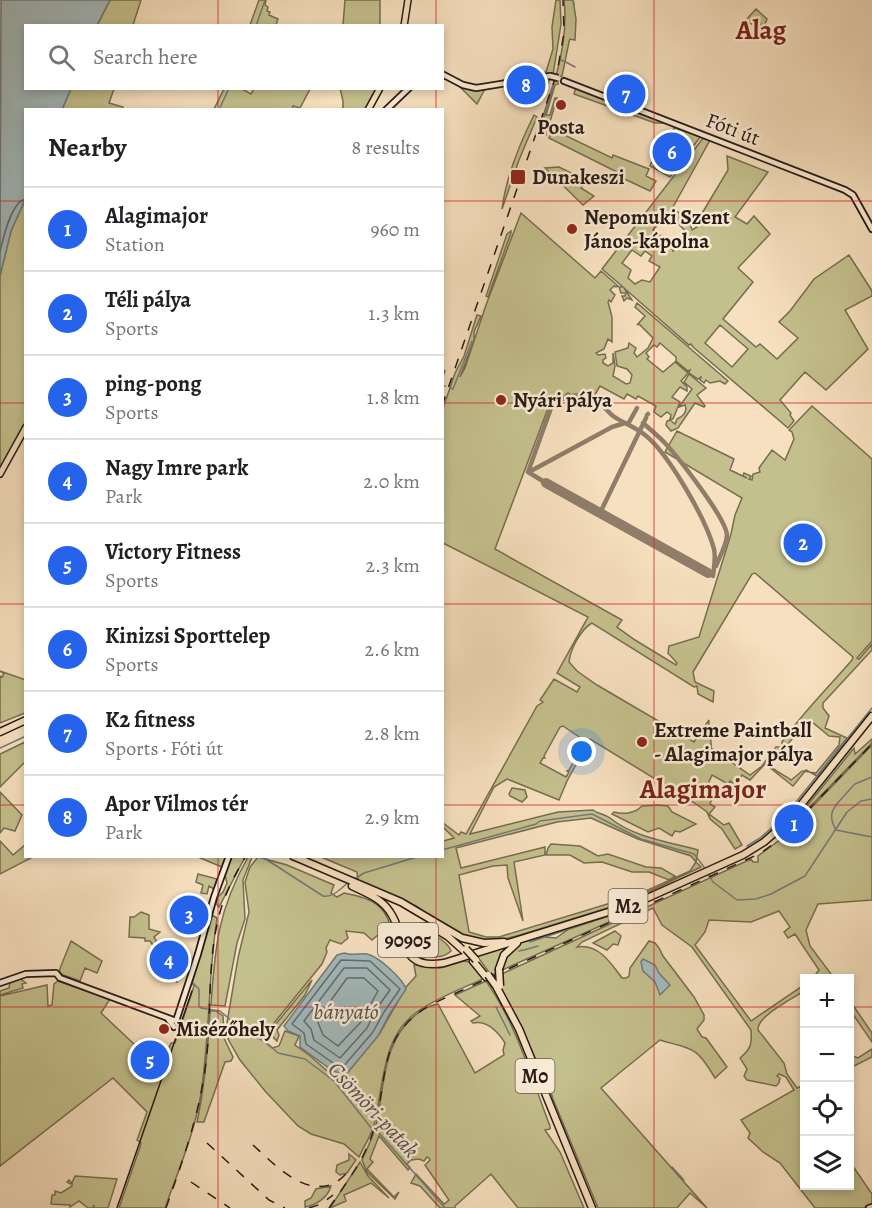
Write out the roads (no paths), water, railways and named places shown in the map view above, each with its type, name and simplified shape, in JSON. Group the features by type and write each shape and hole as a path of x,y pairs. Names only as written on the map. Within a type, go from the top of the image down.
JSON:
{"highway":[{"name":"M2","path":"470,955 634,904 749,851 780,828 799,808 872,714"},
{"path":"0,730 24,719"},
{"name":"M0","path":"292,858 401,902 430,919 470,955 497,987 506,1003 522,1037 590,1208"},
{"name":"M0","path":"297,858 343,880"},
{"name":"M2","path":"470,955 633,902 706,871"},
{"path":"354,884 386,907 394,919 403,945 416,959 437,964 470,955"},
{"name":"M0","path":"354,884 413,912 470,955"},
{"path":"430,919 469,940 492,943 513,940"},
{"name":"90905","path":"447,936 431,927 422,927 410,934 409,945 416,955 429,961 439,962 470,955"},
{"path":"497,987 503,957 509,949 531,937"},
{"name":"M0","path":"497,987 590,1208"}],"main road":[{"path":"404,24 408,0"},
{"name":"Fóti út","path":"444,75 463,85 476,88 550,76 561,79 845,190 853,195 872,229"},
{"path":"369,108 379,90"},
{"path":"388,108 407,90"},
{"path":"0,474 24,431"},
{"path":"0,983 17,976 43,973 176,1021 198,954 213,897 230,858"},
{"path":"166,1017 174,1016 179,1012"},
{"path":"166,1017 174,1027"}],"water":[{"path":"1,0 110,0 98,24 24,24 24,90 71,90 62,108 24,108 24,202 11,231 0,276"},
{"name":"bányató","path":"344,953 372,956 395,974 406,989 378,1036 348,1072 343,1074 333,1071 300,1047 300,1036 288,1031 284,1026 337,955"},
{"path":"643,959 655,965 670,985 660,995 655,982 643,971 641,962"}],"waterway":[{"path":"257,24 265,0"},
{"path":"573,0 574,4"},
{"path":"564,61 575,67"},
{"path":"544,118 553,86"},
{"path":"220,108 228,90"},
{"path":"450,388 453,389 472,341"},
{"path":"444,370 444,374"},
{"path":"747,846 783,818 872,708"},
{"path":"794,818 872,721"},
{"path":"0,748 24,737"},
{"path":"872,777 855,784 832,812 836,830 872,837"},
{"path":"709,875 713,882 737,900 756,899 771,894 805,876 847,812 861,801 872,799"},
{"path":"444,849 540,821 592,814 641,839 694,854 704,867"},
{"path":"264,858 323,896 334,894 349,882"},
{"path":"353,880 364,873 413,858"},
{"path":"530,942 635,907 744,858"},
{"path":"524,950 538,946"},
{"path":"519,951 523,950"},
{"name":"Csömöri-patak","path":"193,983 199,989 201,1008 220,1011 239,1027 267,1043 278,1053 305,1059 334,1081 372,1129 379,1133 445,1208"},
{"path":"496,1007 510,1035"},
{"path":"672,1167 684,1180"}],"tram line":[{"path":"117,1208 192,991"}],"railway":[{"path":"444,400 557,73 564,33 563,0"},
{"path":"329,1208 366,1150 379,1109 384,1074 393,1043 414,1016 432,1004 761,853 780,839 872,744"},
{"path":"166,1208 200,1100 208,1044 212,955 218,920 229,887 245,858"},
{"path":"207,1143 269,1200 285,1208"},
{"path":"253,1145 285,1173 310,1185 322,1186 335,1183 347,1173"},
{"path":"191,1182 230,1208"},
{"path":"309,1208 321,1204 333,1195"}],"place":[{"name":"Apor Vilmos tér","path":"526,85"},
{"name":"K2 fitness","path":"626,94"},
{"name":"Posta","path":"561,105"},
{"name":"Kinizsi Sporttelep","path":"672,152"},
{"name":"Dunakeszi","path":"518,177"},
{"name":"Nepomuki Szent János-kápolna","path":"572,229"},
{"name":"Nyári pálya","path":"501,400"},
{"name":"Téli pálya","path":"803,543"},
{"name":"Extreme Paintball - Alagimajor pálya","path":"642,742"},
{"name":"Alagimajor","path":"794,824"},
{"name":"ping-pong","path":"189,915"},
{"name":"Nagy Imre park","path":"169,960"},
{"name":"Misézőhely","path":"164,1029"},
{"name":"Victory Fitness","path":"150,1060"}],"district":[{"name":"Alag","path":"761,30"},
{"name":"Alagimajor","path":"703,789"}]}
